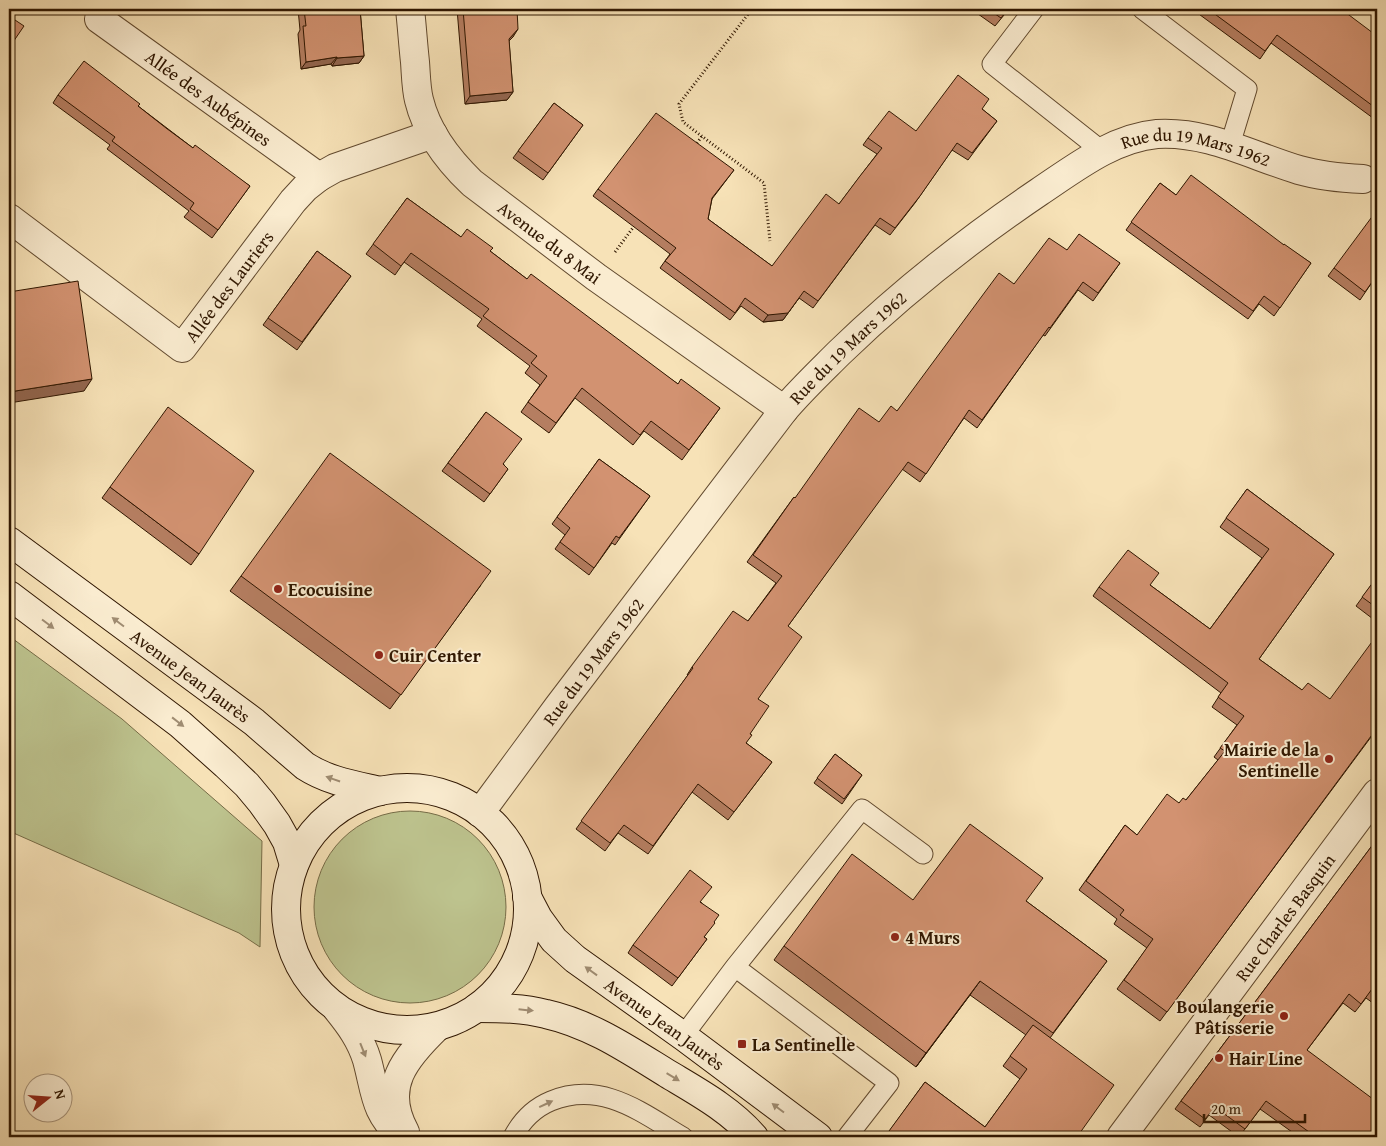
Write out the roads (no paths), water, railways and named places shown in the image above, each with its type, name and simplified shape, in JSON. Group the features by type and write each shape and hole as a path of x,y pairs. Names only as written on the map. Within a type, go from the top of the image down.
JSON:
{"street":[{"name":"Avenue du 8 Mai","path":"410,9 416,83 425,117 432,134 452,161 472,183 596,277 784,410"},
{"name":"Allée des Aubépines","path":"99,19 319,177"},
{"name":"Allée des Lauriers","path":"9,218 182,348 293,201 305,188 335,168 432,134"},
{"name":"Rue du 19 Mars 1962","path":"480,813 564,699 802,389 856,336 910,288 989,226 1102,151 1123,142 1157,134 1197,137 1230,145 1309,173 1336,178 1363,179"},
{"name":"Avenue Jean Jaurès","path":"9,541 254,722 314,771 337,781 380,791"},
{"path":"9,595 180,724 226,765 247,785 277,824 287,842 294,865"},
{"path":"338,1009 361,1021 385,1028 411,1031 437,1027 458,1020 477,1008 498,989 514,966 524,939 528,911 527,896 521,869 509,844 480,813 454,798 425,790 396,788 380,791 353,801 328,817 308,839 294,865 287,891 286,918 291,944 299,963 317,991 338,1009 352,1027 363,1049 378,1105 390,1126 402,1137"},
{"name":"Rue Charles Basquin","path":"1121,1137 1377,793"},
{"name":"Avenue Jean Jaurès","path":"527,896 546,930 565,951 818,1137"},
{"name":"Avenue Jean Jaurès","path":"477,1008 508,1008 535,1011 560,1017 584,1027 612,1040 712,1101 752,1134"},
{"path":"408,1137 396,1110 396,1082 408,1057 437,1027"}],"lane":[{"path":"1034,9 992,64 1102,151"},
{"path":"1142,9 1247,89 1230,145"},
{"path":"683,1036 735,967 862,809 923,854"},
{"path":"735,967 889,1083 848,1137"},
{"path":"513,1137 519,1126 536,1108 562,1097 582,1094 604,1096 617,1100 684,1137"}],"place":[{"name":"Ecocuisine","path":"278,589"},
{"name":"Cuir Center","path":"379,655"},
{"name":"Mairie de la Sentinelle","path":"1329,759"},
{"name":"4 Murs","path":"895,937"},
{"name":"Boulangerie Pâtisserie","path":"1284,1016"},
{"name":"La Sentinelle","path":"742,1044"},
{"name":"Hair Line","path":"1219,1058"}]}
